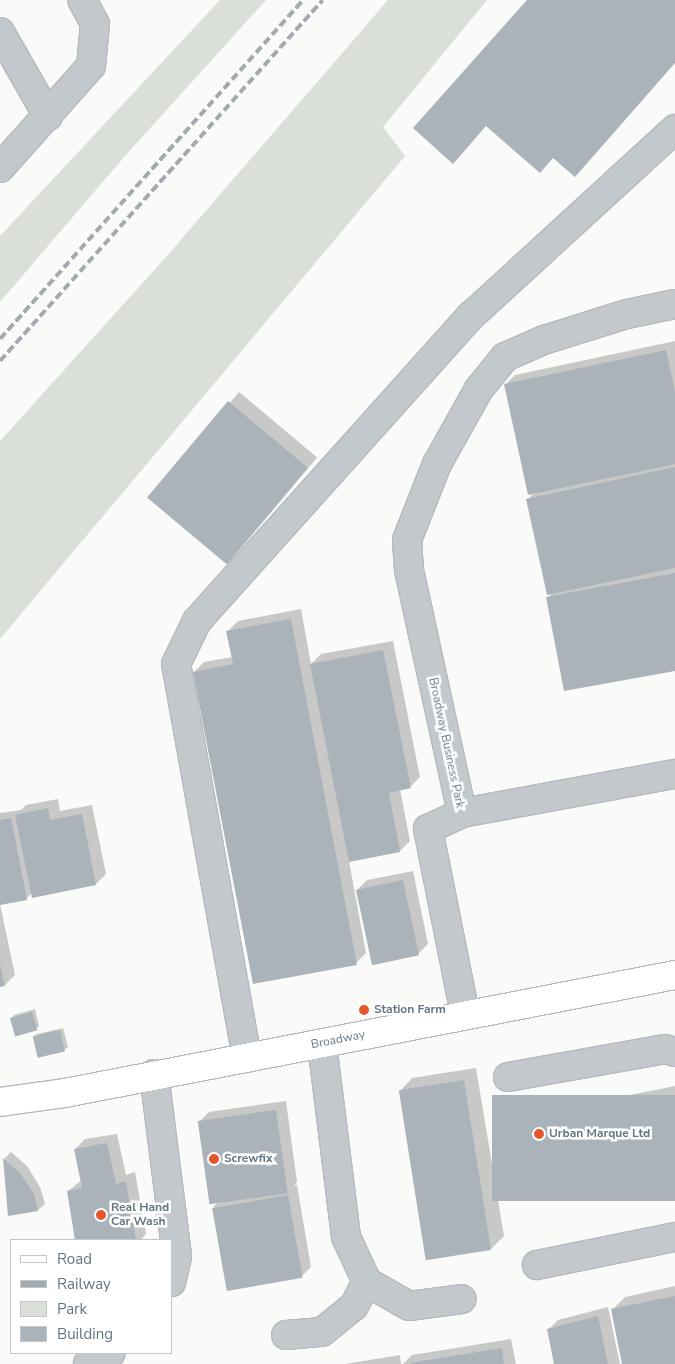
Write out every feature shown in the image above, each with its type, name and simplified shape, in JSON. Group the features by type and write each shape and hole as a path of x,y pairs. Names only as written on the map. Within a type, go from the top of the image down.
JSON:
{"main road":[{"name":"Broadway","path":"0,1102 65,1093 154,1074 322,1044 465,1014 675,975"}],"lane":[{"path":"0,168 91,66 95,24 82,0"},
{"path":"0,32 48,116"},
{"path":"247,1058 176,664 197,621 472,315 675,129"},
{"name":"Broadway Business Park","path":"465,1014 428,829 462,813 409,570 407,540 437,464 479,389 505,357 544,340 618,317 675,304"},
{"path":"462,813 675,774"},
{"path":"322,1044 346,1237 367,1282 409,1306 462,1299"},
{"path":"508,1077 665,1049 675,1052"},
{"path":"154,1074 177,1257 172,1278"},
{"path":"538,1265 675,1237"},
{"path":"286,1335 322,1332 354,1306 367,1282"},
{"path":"88,1364 109,1354"}],"green space":[{"path":"220,0 266,0 125,156 0,302 0,236"},
{"path":"388,0 487,0 383,127 405,156 0,639 0,441 166,257"}],"building":[{"path":"527,0 675,0 675,63 575,177 553,158 540,173 486,126 453,164 413,128"},
{"path":"666,350 675,392 675,464 528,495 504,384"},
{"path":"228,401 308,468 227,564 147,498"},
{"path":"675,467 675,568 547,595 526,499"},
{"path":"675,573 675,671 564,691 546,597"},
{"path":"291,619 357,965 253,984 193,672 233,664 226,631"},
{"path":"383,650 411,788 389,793 400,852 349,862 310,664"},
{"path":"48,808 50,820 82,814 96,885 32,898 15,815"},
{"path":"11,818 27,900 0,905 0,820"},
{"path":"403,880 419,955 372,965 356,890"},
{"path":"0,964 5,986 0,987"},
{"path":"32,1012 37,1030 15,1037 10,1018"},
{"path":"60,1030 65,1051 38,1058 33,1036"},
{"path":"464,1080 491,1250 426,1260 399,1090"},
{"path":"492,1095 675,1095 675,1201 492,1201"},
{"path":"276,1110 288,1193 209,1204 198,1121"},
{"name":"Real Hand Car Wash","path":"107,1143 116,1184 126,1181 136,1239 75,1239 67,1191 82,1188 74,1149"},
{"path":"3,1158 20,1173 34,1194 38,1211 8,1216"},
{"path":"288,1195 303,1278 227,1291 212,1208"},
{"path":"675,1296 675,1364 622,1364 611,1309"},
{"path":"598,1316 608,1364 554,1364 547,1329"},
{"path":"502,1348 504,1364 411,1364 411,1363"}],"railway":[{"path":"0,339 303,0"},
{"path":"0,361 323,0"}],"place":[{"name":"Station Farm","path":"364,1010"},
{"name":"Urban Marque Ltd","path":"539,1134"},
{"name":"Screwfix","path":"214,1159"},
{"name":"Real Hand Car Wash","path":"101,1215"}]}
